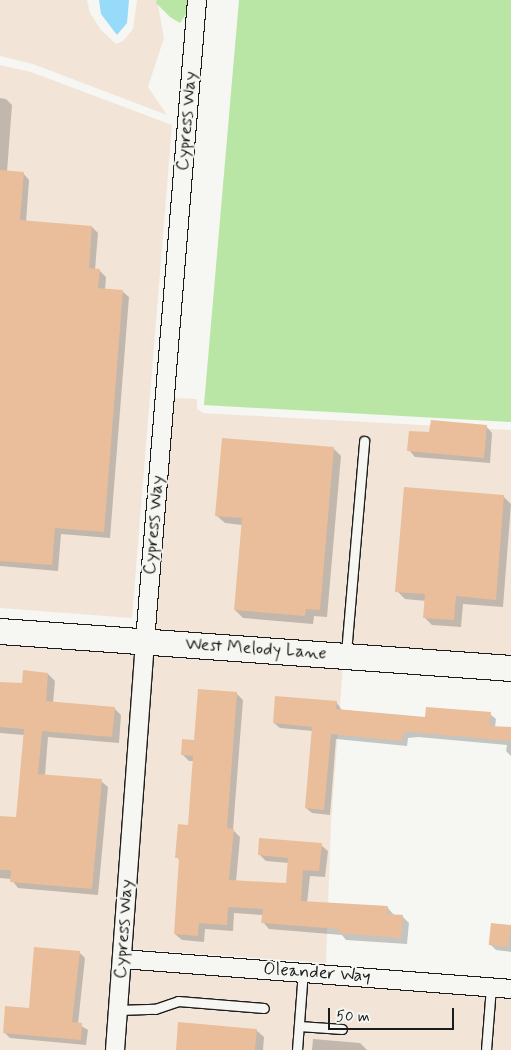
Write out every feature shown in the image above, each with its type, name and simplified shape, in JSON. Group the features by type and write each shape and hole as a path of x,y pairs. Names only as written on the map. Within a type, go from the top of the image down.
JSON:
{"street":[{"name":"Cypress Way","path":"115,1050 145,641 197,0"},
{"name":"West Melody Lane","path":"0,631 511,668"},
{"name":"Oleander Way","path":"122,959 303,971 511,989"}],"lane":[{"path":"346,656 364,441"},
{"path":"297,1050 303,971"},
{"path":"486,1050 491,987"},
{"path":"118,1010 155,1009 178,1000 264,1008"},
{"path":"299,1026 342,1029"}],"shaded area":[{"path":"0,0 87,0 90,13 101,30 116,44 123,41 133,29 137,0 157,0 164,38 148,87 167,115 33,64 0,56"},
{"path":"0,65 31,72 172,125 132,618 0,608"},
{"path":"173,398 197,399 197,409 203,413 511,430 511,658 155,632"},
{"path":"0,640 136,650 106,1050 0,1050"},
{"path":"153,652 343,666 331,823 326,963 132,949"},
{"path":"130,969 511,999 511,1050 124,1050"}],"green space":[{"path":"157,0 188,0 187,13 180,23 170,17 156,3"},
{"path":"239,0 511,0 511,422 204,405"}],"water":[{"path":"99,0 129,0 127,23 117,35 101,14"}],"building":[{"path":"0,170 24,172 20,220 92,226 89,268 100,269 98,288 123,290 104,532 55,528 52,565 0,561"},
{"path":"431,420 487,425 484,458 407,451 409,431 429,432"},
{"path":"222,438 334,447 320,610 306,609 305,616 234,610 242,518 215,516"},
{"path":"404,487 504,495 496,600 456,596 454,620 423,618 425,594 395,592"},
{"path":"23,670 48,673 46,701 115,707 112,737 42,731 38,774 102,779 92,889 10,882 11,870 0,870 0,816 16,817 24,729 0,727 0,682 22,683"},
{"path":"198,689 237,692 227,828 234,829 229,880 286,883 288,858 258,855 259,838 322,843 319,871 303,870 301,901 388,906 387,914 403,915 401,938 338,933 339,929 261,923 263,909 228,907 227,925 199,923 198,936 174,934 179,858 175,858 178,824 188,825 193,756 181,755 182,739 194,740"},
{"path":"275,696 337,701 336,709 425,717 426,707 491,712 490,726 511,727 511,741 411,732 403,733 402,741 331,734 324,810 305,808 312,727 273,723"},
{"path":"491,923 511,925 509,947 489,945"},
{"path":"34,947 80,951 72,1022 82,1023 81,1040 3,1033 5,1006 29,1008"},
{"path":"178,1022 257,1029 255,1050 176,1050"}]}
